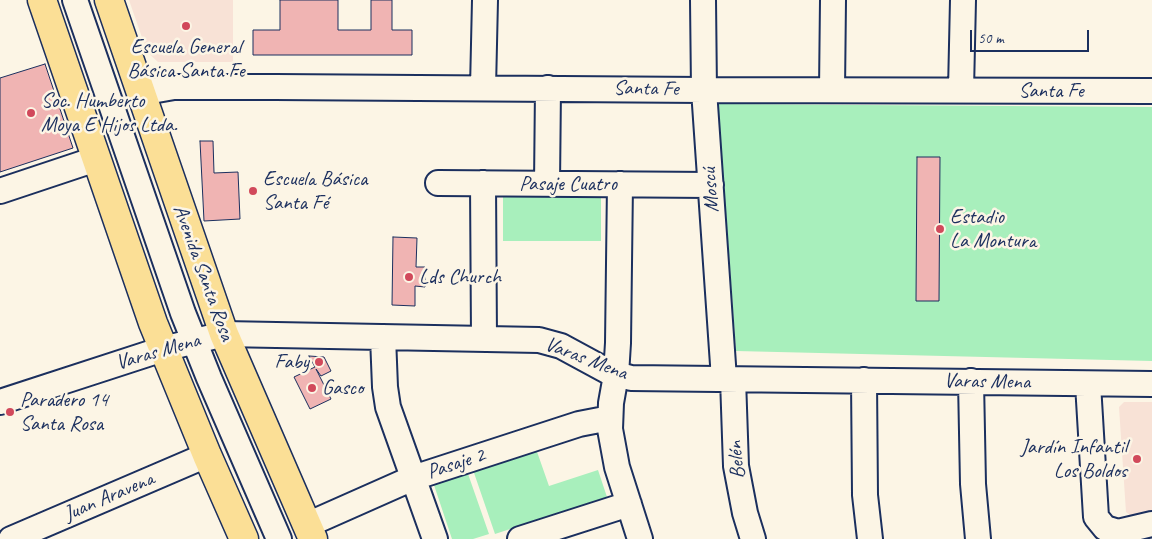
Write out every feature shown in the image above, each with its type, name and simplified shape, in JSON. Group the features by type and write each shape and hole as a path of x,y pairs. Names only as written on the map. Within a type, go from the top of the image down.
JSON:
{"main road":[{"path":"42,0 162,349 244,539"},
{"name":"Avenida Santa Rosa","path":"109,0 224,334 310,532"}],"street":[{"path":"75,0 194,341 279,539"},
{"path":"483,88 485,0"},
{"name":"Moscú","path":"703,0 704,185 728,379"},
{"path":"832,90 833,0"},
{"path":"962,90 963,0"},
{"name":"Santa Fe","path":"140,93 174,87 1152,91"},
{"path":"547,184 548,88"},
{"path":"0,191 96,159"},
{"name":"Pasaje Cuatro","path":"438,183 704,185"},
{"path":"483,184 484,339"},
{"path":"620,184 618,343 610,418 614,453 640,539"},
{"name":"Varas Mena","path":"0,402 162,349 224,334 539,340 555,343 616,375 631,378 1152,384"},
{"path":"383,337 385,387 388,407 435,539"},
{"name":"Belén","path":"728,379 736,466 743,505 753,539"},
{"path":"864,380 865,495 870,539"},
{"path":"971,381 973,484 978,539"},
{"path":"1088,384 1096,531 1104,528 1118,532 1152,524"},
{"name":"Pasaje 2","path":"310,532 413,478 578,424 610,418"},
{"name":"Juan Aravena","path":"10,539 207,455"},
{"path":"263,504 272,539"},
{"path":"520,539 629,504"}],"shaded area":[{"name":"Escuela General Básica Santa Fe","path":"129,0 233,0 233,62 158,62 147,52"},
{"name":"Jardín Infantil Los Boldos","path":"1124,402 1152,402 1152,511 1132,517 1126,512 1119,407"}],"green space":[{"name":"Estadio La Montura","path":"718,104 1152,107 1152,361 736,351"},
{"path":"503,195 601,196 601,241 503,241"},
{"path":"535,446 549,486 598,470 607,497 495,534 472,467"},
{"path":"467,471 489,534 473,539 452,539 433,482"}],"building":[{"path":"280,0 338,0 338,30 371,30 371,0 392,0 392,30 412,30 412,55 253,55 253,30 280,30"},
{"name":"Soc. Humberto Moya E Hijos Ltda.","path":"45,64 73,148 0,172 0,78"},
{"path":"200,141 213,141 214,173 238,172 240,219 204,221"},
{"path":"917,157 940,157 939,301 916,301"},
{"name":"Lds Church","path":"393,237 417,238 416,267 425,267 425,287 415,286 415,306 392,305"},
{"name":"Gasco","path":"309,356 324,357 331,371 321,376 316,369 331,399 310,409 294,377 315,367"}],"place":[{"name":"Escuela General Básica Santa Fe","path":"186,26"},
{"name":"Soc. Humberto Moya E Hijos Ltda.","path":"31,113"},
{"name":"Escuela Básica Santa Fé","path":"253,191"},
{"name":"Estadio La Montura","path":"940,229"},
{"name":"Lds Church","path":"409,277"},
{"name":"Faby","path":"319,362"},
{"name":"Gasco","path":"312,388"},
{"name":"Paradero 14 Santa Rosa","path":"10,412"},
{"name":"Jardín Infantil Los Boldos","path":"1137,459"}]}
